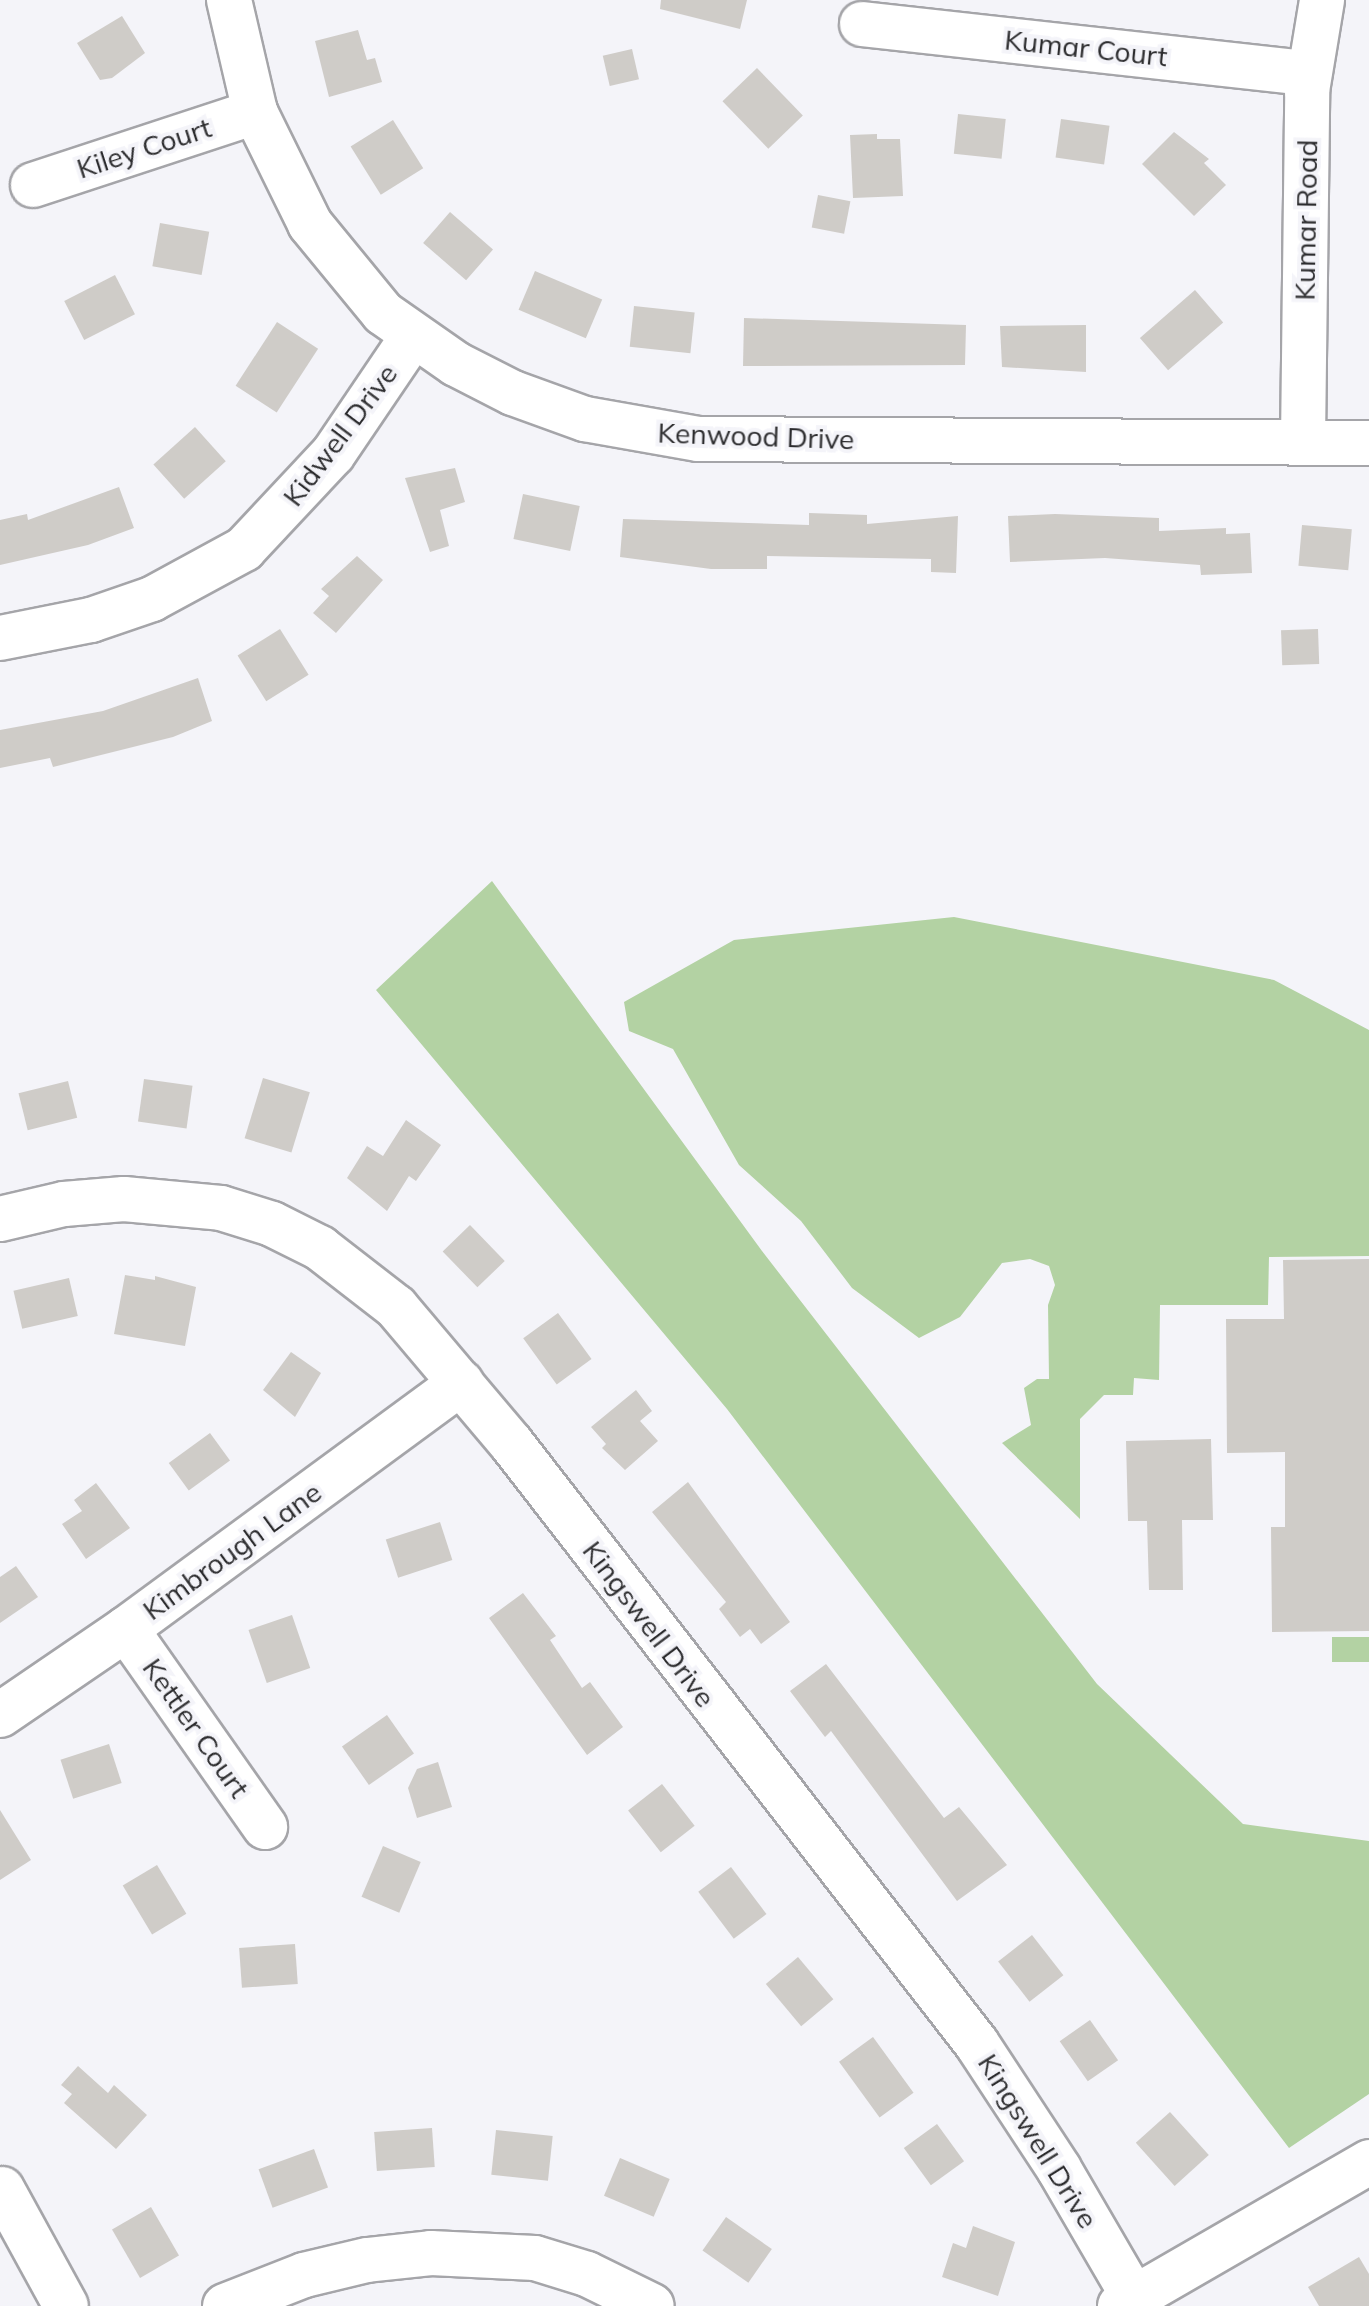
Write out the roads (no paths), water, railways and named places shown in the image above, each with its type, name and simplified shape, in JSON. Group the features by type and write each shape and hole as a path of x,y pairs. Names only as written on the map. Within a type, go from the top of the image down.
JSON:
{"street":[{"name":"Kenwood Drive","path":"229,0 255,112 279,169 310,224 383,313 413,336 513,393 585,419 647,433 698,439 1369,443"},
{"name":"Kumar Road","path":"1303,441 1309,73 1322,0"},
{"name":"Kumar Court","path":"862,24 1309,73"},
{"name":"Kiley Court","path":"33,185 255,112"},
{"name":"Kidwell Drive","path":"0,638 91,620 152,599 244,549 291,505 333,454 413,336"},
{"name":"Kingswell Drive","path":"0,1219 64,1204 168,1200 221,1208 272,1224 364,1278 461,1383 977,2044 1059,2169 1127,2302"},
{"name":"Kimbrough Lane","path":"0,1715 126,1629 461,1383"},
{"name":"Kettler Court","path":"126,1629 265,1827"},
{"path":"1127,2302 1369,2162"},
{"path":"2,2189 66,2306"},
{"path":"225,2306 304,2275 367,2260 431,2253 535,2258 587,2274 652,2306"}]}
